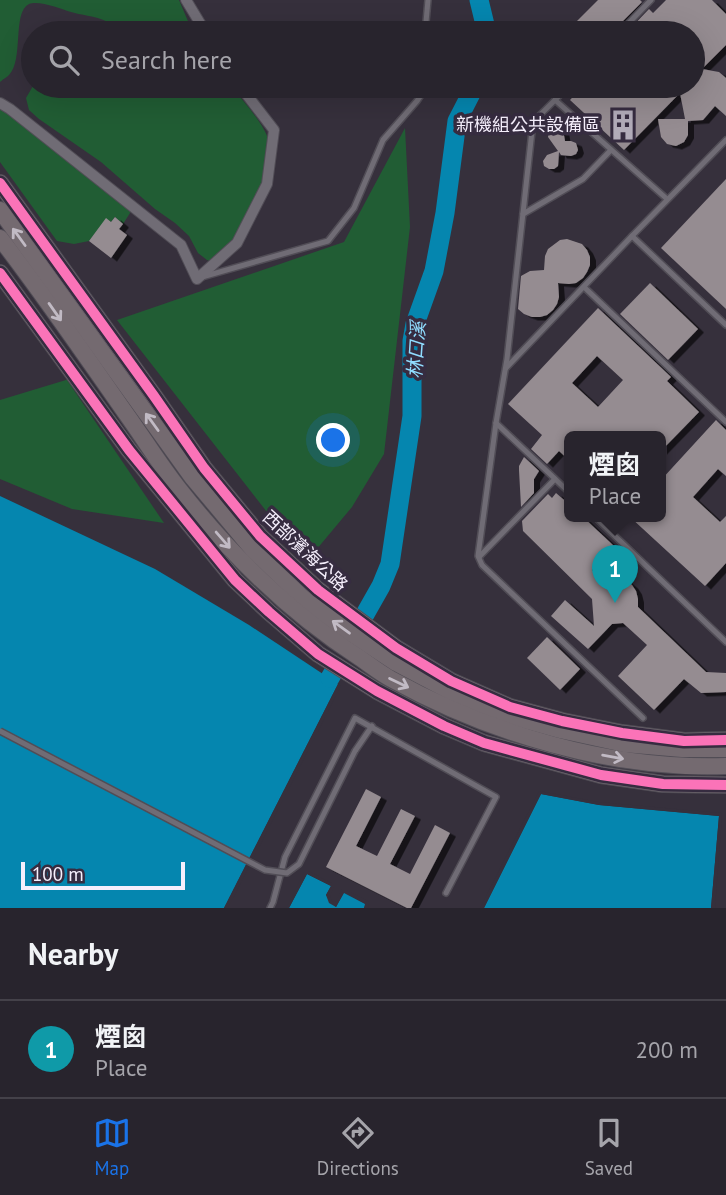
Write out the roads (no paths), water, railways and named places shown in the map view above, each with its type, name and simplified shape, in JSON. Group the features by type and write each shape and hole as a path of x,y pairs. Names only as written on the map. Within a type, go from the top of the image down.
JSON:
{"highway":[{"path":"0,210 192,477 254,551 303,598 346,631 396,663 451,692 506,715 624,744 682,749 726,748"},
{"path":"0,238 178,488 239,559 295,610 338,644 390,678 509,732 572,750 619,759 726,766"}],"main road":[{"name":"西部濱海公路","path":"0,183 204,468 260,536 318,590 396,648 451,681 510,707 622,733 684,741 726,740"},
{"path":"0,273 129,450 235,580 318,654 377,691 444,726 484,743 601,775 663,784 726,785"}],"street":[{"path":"186,0 199,21"},
{"path":"0,103 181,244 197,279 237,243 267,184 274,130 249,98"}],"lane":[{"path":"426,21 428,0"},
{"path":"631,21 651,0"},
{"path":"197,279 328,241 354,208 383,140 419,98"},
{"path":"643,718 482,565 479,558 505,370 533,122 555,100 667,199"},
{"path":"505,370 726,140"},
{"path":"523,214 583,179 611,150"},
{"path":"632,236 726,325"},
{"path":"584,287 726,422"},
{"path":"496,423 564,488"},
{"path":"479,558 555,479"},
{"path":"600,522 726,642"},
{"path":"270,908 285,857 355,718 496,797 446,893"},
{"path":"0,731 265,870 287,873 299,864 355,751 372,726"}],"water":[{"path":"0,496 155,569 249,625 338,684 224,908 0,908"},
{"path":"541,794 599,805 719,816 711,908 484,908"},
{"path":"307,874 331,886 326,895 336,907 344,892 366,904 364,908 289,908"}],"waterway":[{"name":"林口溪","path":"479,0 484,21"},
{"name":"林口溪","path":"364,616 390,564 412,416 412,341 415,324 434,271 457,121 469,98"},
{"name":"林口溪","path":"330,678 334,671"}],"place":[{"name":"新機組公共設備區","path":"623,125"},
{"name":"煙囪","path":"615,603"}]}
